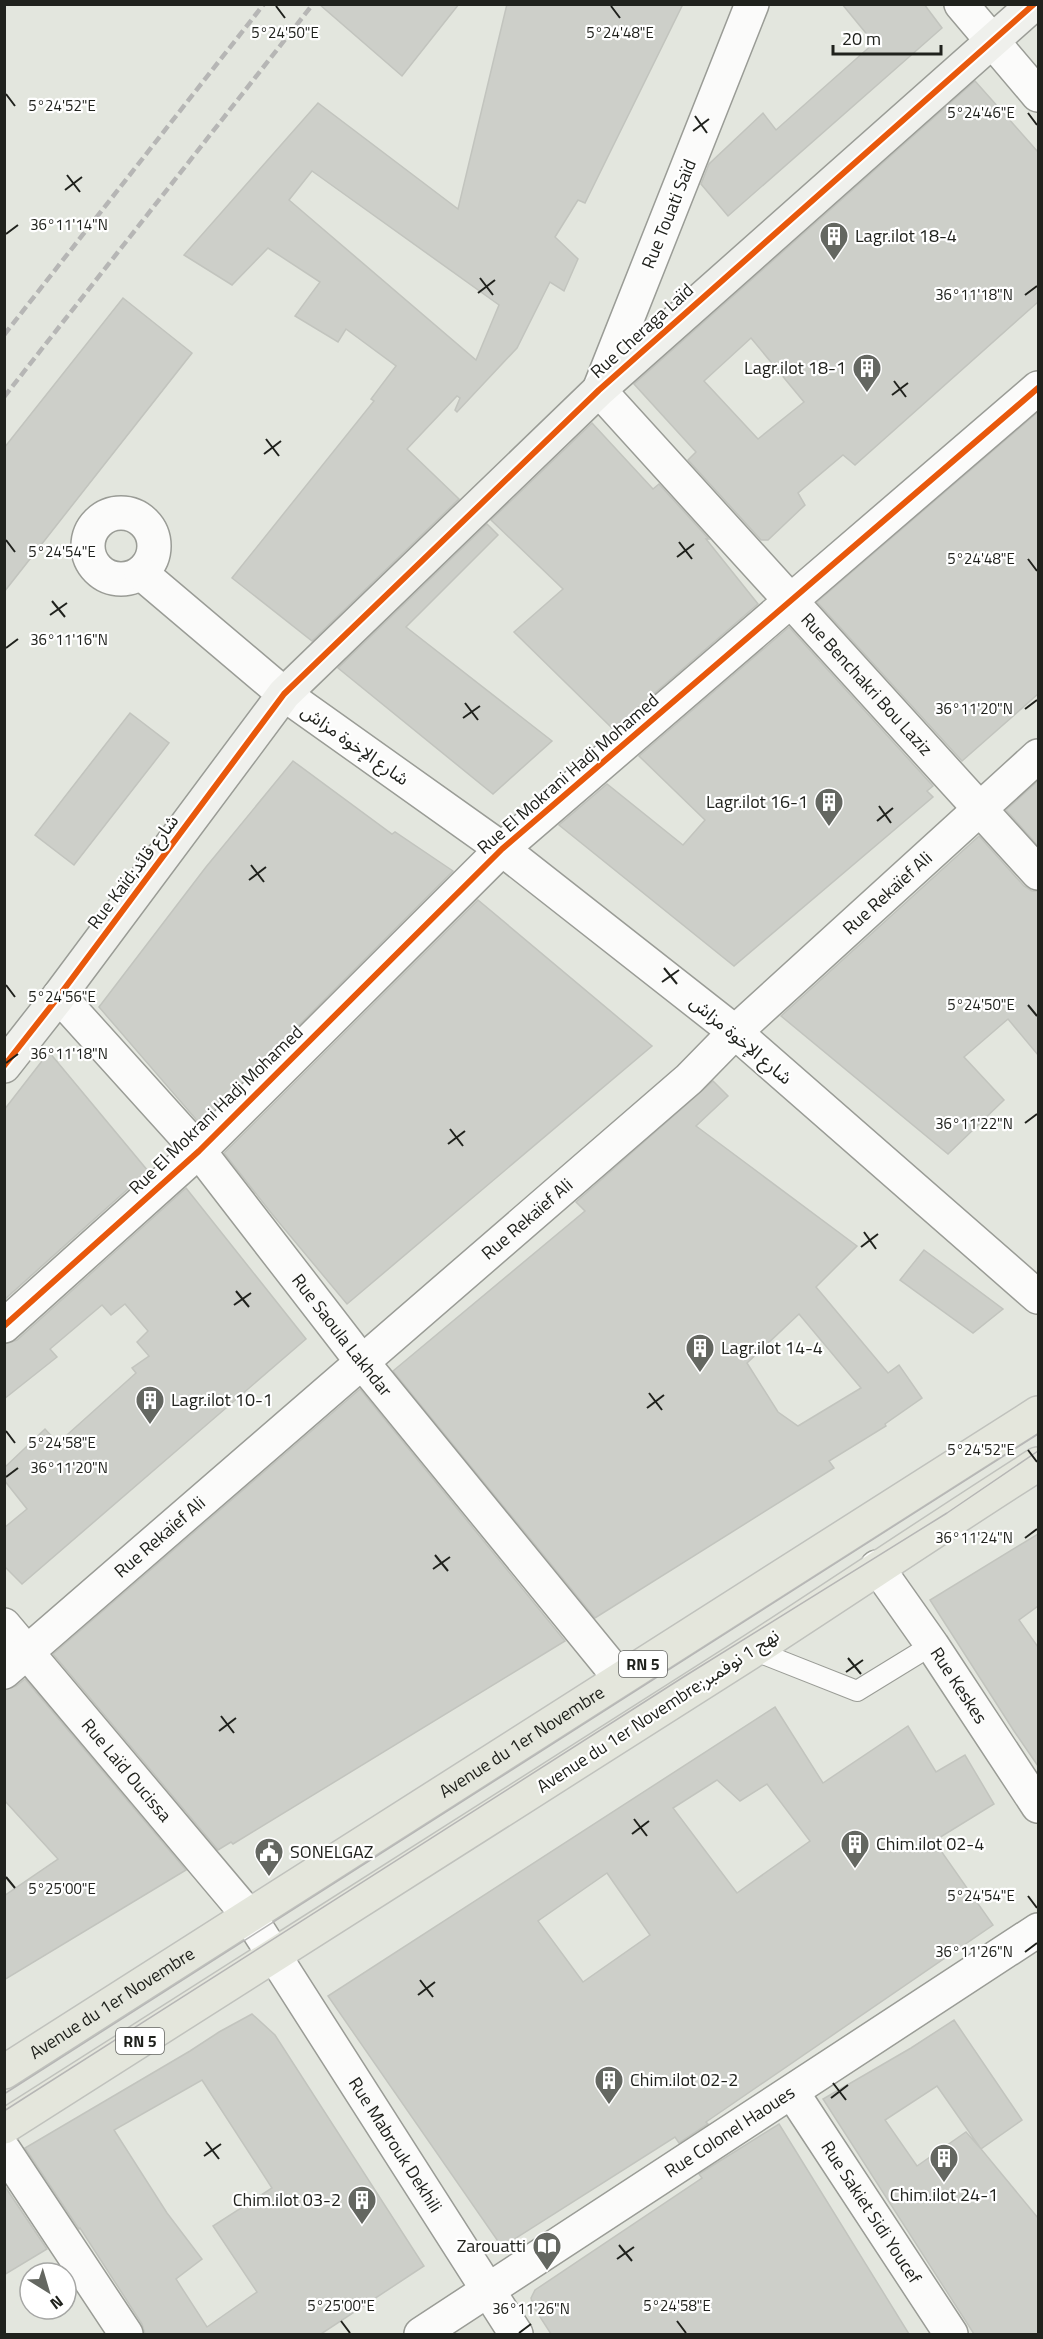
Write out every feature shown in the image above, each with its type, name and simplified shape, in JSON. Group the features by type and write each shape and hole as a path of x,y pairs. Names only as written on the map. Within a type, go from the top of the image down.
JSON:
{"main road":[{"name":"Avenue du 1er Novembre","path":"4,2072 1038,1413"},
{"name":"Avenue du 1er Novembre;نهج 1 نوفمبر","path":"276,1956 1038,1464"},
{"name":"RN 5","path":"4,2127 276,1956"}],"street":[{"name":"Rue Touati Saïd","path":"599,390 752,4"},
{"path":"961,4 1038,95"},
{"name":"Rue Cheraga Laïd","path":"284,694 599,390 1034,4"},
{"name":"Rue El Mokrani Hadj Mohamed","path":"4,1326 199,1151 502,849 1038,388"},
{"name":"Rue Benchakri Bou Laziz","path":"599,390 982,808 1038,873"},
{"name":"شارع الإخوة مزاش","path":"141,573 284,694 502,849 735,1032 1038,1297"},
{"name":"Rue Kaïd;شارع قائد","path":"4,1066 59,996 284,694"},
{"name":"Rue Rekaïef Ali","path":"16,1663 689,1079 735,1032 1038,756"},
{"name":"Rue Saoula Lakhdar","path":"59,996 199,1151 362,1362 620,1678"},
{"name":"Rue Keskes","path":"877,1568 932,1645 1038,1806"},
{"name":"Rue Laïd Oucissa","path":"4,1625 16,1663 249,1916 276,1956"},
{"name":"Rue Colonel Haoues","path":"421,2334 1038,1930"},
{"name":"Rue Mabrouk Dekhili","path":"276,1956 516,2334"},
{"name":"Rue Sakiet Sidi Youcef","path":"792,2092 951,2334"},
{"path":"4,2150 126,2334"}],"lane":[{"path":"753,1650 857,1691 932,1645"}],"building":[{"path":"319,4 459,4 402,76"},
{"path":"507,4 683,4 585,203 578,200 555,237 578,259 564,291 550,282 517,348 457,412 455,410 460,398 457,396 407,449 459,499 312,641 232,578 374,401 371,399 396,366 346,329 338,342 295,316 320,282 268,248 232,285 184,255 318,103 458,209","holes":["312,171 499,305 476,360 289,200"]},
{"path":"842,4 924,4 942,28 728,216 701,184 709,164 763,113 776,130 874,43"},
{"path":"975,81 1038,152 1038,302 855,465 843,455 798,493 805,505 768,540 761,540 688,460 696,452 634,384","holes":["751,338 804,402 758,439 704,381"]},
{"path":"123,298 192,353 4,592 4,448"},
{"path":"1038,412 1038,694 962,761 817,602"},
{"path":"592,423 653,489 659,484 709,539 706,539 758,604 613,729 514,632 563,589 491,520"},
{"path":"487,524 498,535 406,627 552,741 493,794 338,668"},
{"name":"Lagr.ilot 16-1","path":"789,627 933,786 927,791 933,797 734,966 559,825 607,784 683,845 705,820 639,756"},
{"path":"130,713 169,743 74,865 35,835"},
{"path":"293,761 392,834 395,832 453,871 200,1124 99,1007 206,867"},
{"path":"1038,781 1038,846 1006,810"},
{"path":"979,836 1024,886 1032,891 1038,891 1038,1055 1008,1019 964,1057 1004,1100 948,1154 781,1016"},
{"path":"478,900 652,1046 347,1304 224,1153"},
{"path":"49,1052 148,1171 4,1300 4,1110"},
{"path":"713,1081 728,1096 696,1126 857,1246 816,1287 888,1373 899,1365 922,1398 885,1424 886,1426 829,1461 834,1468 595,1618 393,1371 585,1211 576,1202","holes":["799,1314 861,1388 798,1426 778,1412 747,1363"]},
{"name":"Lagr.ilot 10-1","path":"186,1188 306,1339 22,1584 4,1566 4,1528 27,1509 4,1480 4,1468 45,1429 58,1443 136,1373 132,1368 149,1356 137,1342 148,1331 125,1304 111,1315 102,1305 50,1349 57,1357 4,1399 4,1344 17,1340"},
{"path":"924,1250 1003,1309 973,1333 900,1280"},
{"path":"360,1389 565,1641 233,1844 231,1842 218,1850 53,1654"},
{"path":"1038,1534 1038,1606 1019,1620 1038,1647 1038,1766 930,1600"},
{"path":"25,1679 186,1870 4,1980 4,1896 58,1859 4,1800 4,1690 16,1686"},
{"path":"775,1707 823,1783 908,1726 936,1772 965,1755 994,1804 934,1841 993,1925 706,2122 708,2124 679,2143 675,2137 502,2247 328,1996","holes":["717,1780 740,1801 767,1784 810,1841 737,1893 673,1808","607,1873 650,1935 583,1982 538,1921"]},
{"path":"252,2014 275,2035 424,2266 321,2334 145,2334 142,2324 25,2148","holes":["202,2080 272,2188 213,2226 257,2292 207,2327 176,2279 202,2259 167,2213 114,2130"]},
{"name":"Chim.ilot 24-1","path":"954,2020 1022,2120 981,2149 1038,2218 1038,2334 974,2334 823,2099","holes":["937,2086 981,2149 966,2132 917,2166 885,2120"]},
{"path":"779,2124 909,2334 551,2334 533,2306 531,2298 535,2290 702,2178 699,2174"},
{"path":"4,2185 47,2249 27,2261 18,2261 18,2267 4,2275"}],"tram line":[{"path":"4,2094 1038,1434"},
{"path":"4,2111 685,1676 947,1513 1038,1451"}],"railway":[{"path":"4,335 264,4"},
{"path":"4,397 313,4"}],"cycle path":[{"path":"4,1066 59,996 284,694 599,390 1034,4"},
{"path":"4,1326 199,1151 502,849 1038,388"}],"place":[{"name":"Lagr.ilot 18-4","path":"834,262"},
{"name":"Lagr.ilot 18-1","path":"867,394"},
{"name":"Lagr.ilot 16-1","path":"829,828"},
{"name":"Lagr.ilot 14-4","path":"700,1374"},
{"name":"Lagr.ilot 10-1","path":"150,1426"},
{"name":"Chim.ilot 02-4","path":"855,1870"},
{"name":"SONELGAZ","path":"269,1878"},
{"name":"Chim.ilot 02-2","path":"609,2106"},
{"name":"Chim.ilot 24-1","path":"944,2184"},
{"name":"Chim.ilot 03-2","path":"362,2226"},
{"name":"Zarouatti","path":"547,2272"}]}
